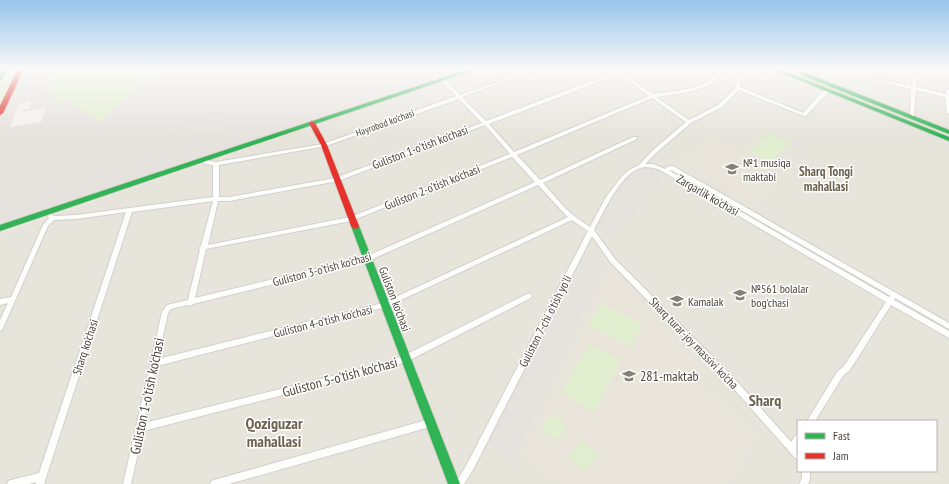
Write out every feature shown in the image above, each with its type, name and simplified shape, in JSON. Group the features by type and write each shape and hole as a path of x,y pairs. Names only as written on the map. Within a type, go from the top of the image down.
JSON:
{"main road":[{"path":"0,114 10,92"},
{"path":"0,227 51,214 204,159 405,92"},
{"path":"831,92 938,131 949,132"},
{"path":"847,92 912,117 949,138"},
{"name":"Guliston ko'chasi","path":"312,123 324,145 336,180 454,484"}],"street":[{"path":"455,92 514,154 538,183 572,217 591,230"},
{"name":"Hayrobod ko'chasi","path":"216,164 324,145 472,92"},
{"name":"Guliston 1-o'tish ko'chasi","path":"51,214 130,210 216,199 229,200 336,180 569,92"},
{"path":"646,92 689,122"},
{"name":"Guliston 2-o'tish ko'chasi","path":"202,248 351,219 514,154 652,96 679,92"},
{"name":"Guliston 7-chi o'tish yo'li","path":"459,484 470,467 591,230 614,189 626,176 640,166 689,122 720,106 734,92"},
{"path":"747,92 804,115 826,92"},
{"path":"912,117 914,92"},
{"path":"948,93 949,113"},
{"name":"Guliston 3-o'tish ko'chasi","path":"166,308 169,306 366,258 538,183 634,138"},
{"path":"655,151 653,157 666,171"},
{"path":"190,302 202,248 216,199 216,164 207,162 204,159"},
{"path":"640,166 651,164 666,171"},
{"name":"Zargarlik ko'chasi","path":"666,171 892,298 949,326"},
{"name":"Sharq ko'chasi","path":"41,480 130,210"},
{"path":"0,328 51,214"},
{"name":"Guliston 4-o'tish ko'chasi","path":"154,363 384,305 572,217"},
{"name":"Sharq turar-joy massivi ko'cha","path":"591,230 613,261 734,383 797,454"},
{"name":"Guliston 5-o'tish ko'chasi","path":"140,428 385,366 405,359 529,296"},
{"path":"812,420 840,374 847,368 892,298"},
{"name":"Zargarlik ko'chasi","path":"892,298 949,335"},
{"path":"0,302 13,299"},
{"name":"Guliston 1-o'tish ko'chasi","path":"127,484 166,308"},
{"path":"214,484 430,423"},
{"path":"792,448 797,440"},
{"path":"803,484 806,479 806,472"},
{"path":"11,484 41,480"}],"shaded area":[{"path":"10,92 50,92 56,94 55,104 68,101 99,122 132,92 406,92 0,226 0,113","holes":["31,102 29,109 22,110 21,112 46,108 41,122 10,127 19,104"]},
{"path":"412,92 453,92 539,186 588,229 549,311 469,463 453,484 0,484 0,233"},
{"path":"456,92 828,92 949,139 949,484 466,484 590,228 576,220"},
{"path":"847,92 949,92 949,132"},
{"path":"219,116 230,141 198,151 188,126"},
{"path":"173,128 184,156 142,170 134,140"},
{"name":"№1 musiqa maktabi","path":"709,139 782,178 758,204 683,161"},
{"path":"648,167 655,169 664,177 650,192 637,213 608,237 596,227 609,203 611,195 640,169"},
{"path":"588,248 607,261 514,462 487,444"},
{"name":"281-maktab","path":"611,265 702,372 694,380 755,433 738,467 725,484 561,484 525,451"}],"green space":[{"path":"0,92 6,92 0,105"},
{"path":"50,92 132,92 99,122 68,101 54,104 56,94"},
{"path":"836,92 843,92 935,128 935,130"},
{"path":"770,133 790,143 770,162 749,152"},
{"path":"601,303 642,323 631,347 588,326"},
{"path":"589,344 621,361 594,413 561,393"},
{"path":"550,416 558,416 565,423 565,431 558,438 550,438 543,431 543,423"},
{"path":"581,440 598,453 585,472 568,458"}],"traffic: fast":[{"path":"0,228 407,92"},
{"path":"831,92 949,139"},
{"path":"847,92 949,132"},
{"path":"355,226 454,484"}],"traffic: jam":[{"path":"0,113 10,92"},
{"path":"312,123 324,145 355,226"}],"place":[{"name":"№1 musiqa maktabi","path":"732,169"},
{"name":"№561 bolalar bog'chasi","path":"740,295"},
{"name":"Kamalak","path":"677,301"},
{"name":"281-maktab","path":"629,376"}],"district":[{"name":"Sharq Tongi mahallasi","path":"826,178"},
{"name":"Sharq","path":"765,400"},
{"name":"Qoziguzar mahallasi","path":"274,432"}]}
